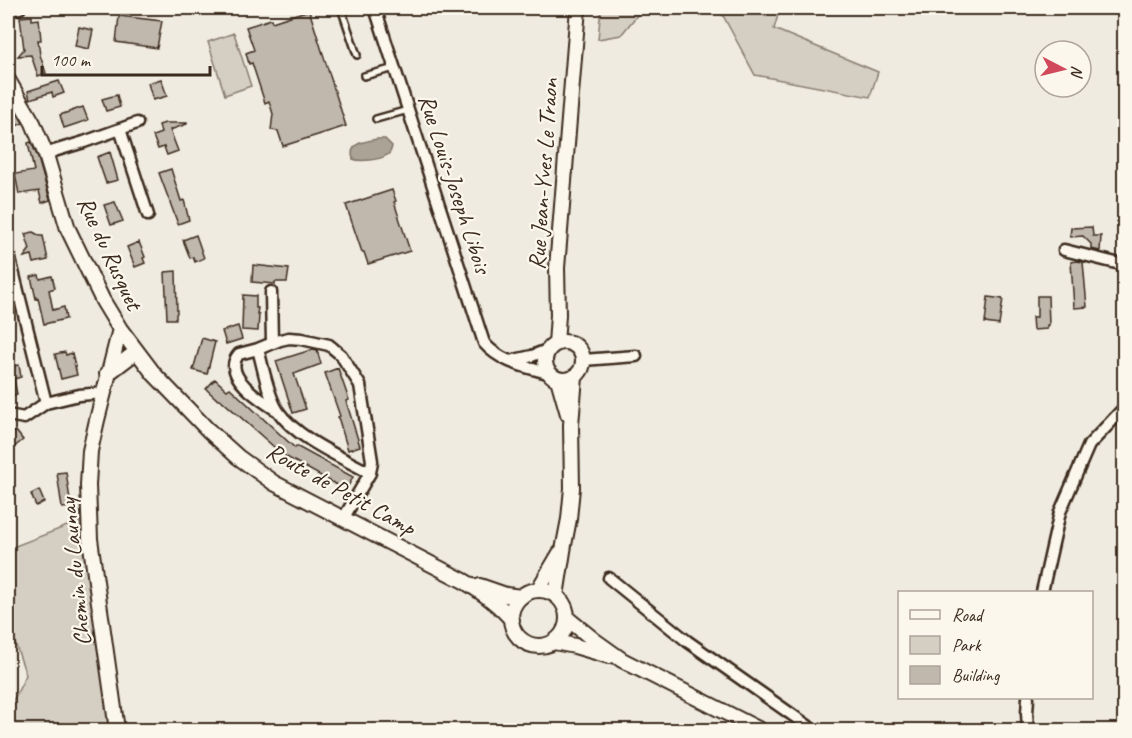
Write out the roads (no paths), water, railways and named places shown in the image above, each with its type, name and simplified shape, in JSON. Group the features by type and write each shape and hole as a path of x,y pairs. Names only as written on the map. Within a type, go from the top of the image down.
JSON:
{"main road":[{"name":"Rue Jean-Yves Le Traon","path":"553,347 558,315 559,238 578,8"},
{"name":"Rue du Rusquet","path":"8,80 33,123 46,155 69,229 103,301 136,352 154,374"},
{"path":"554,376 570,380 580,371 583,360 567,330 557,288"},
{"name":"Chemin du Launay","path":"117,730 90,539 88,485 90,451 107,374 120,329"},
{"path":"571,425 546,359 553,347 564,342 573,344"},
{"path":"107,374 136,352"},
{"name":"Route de Petit Camp","path":"154,374 208,430 274,483 464,580 498,604 512,620"},
{"path":"556,596 572,488 571,425 575,377"},
{"path":"538,590 564,545"},
{"name":"Route de Petit Camp","path":"464,580 521,597"},
{"path":"538,590 556,596 563,602 568,619 561,636 545,646 528,644 520,639 515,632 512,620 516,602 525,594 538,590"},
{"path":"568,619 622,660 760,730"},
{"path":"554,642 622,660"}],"street":[{"path":"8,11 20,8"},
{"name":"Rue Louis-Joseph Libois","path":"375,8 484,343 491,351 510,361 554,376"},
{"path":"46,155 137,123"},
{"path":"120,129 148,215"},
{"path":"1064,250 1125,265"},
{"path":"8,251 46,403"},
{"path":"271,292 273,343"},
{"path":"344,519 370,473 372,461 360,385 341,355 329,345 289,338 239,354 233,364 237,377 260,399 278,411 298,433 370,473"},
{"path":"510,361 532,356 553,347"},
{"path":"258,349 278,411"},
{"path":"583,360 636,356"},
{"path":"8,415 24,418 46,403 79,395 103,393"},
{"path":"1042,591 1060,512 1089,445 1125,408"},
{"path":"609,578 687,641 812,730"},
{"path":"1028,699 1028,730"}],"lane":[{"path":"341,8 357,55"},
{"path":"364,76 395,68"},
{"path":"376,119 408,110"}]}
